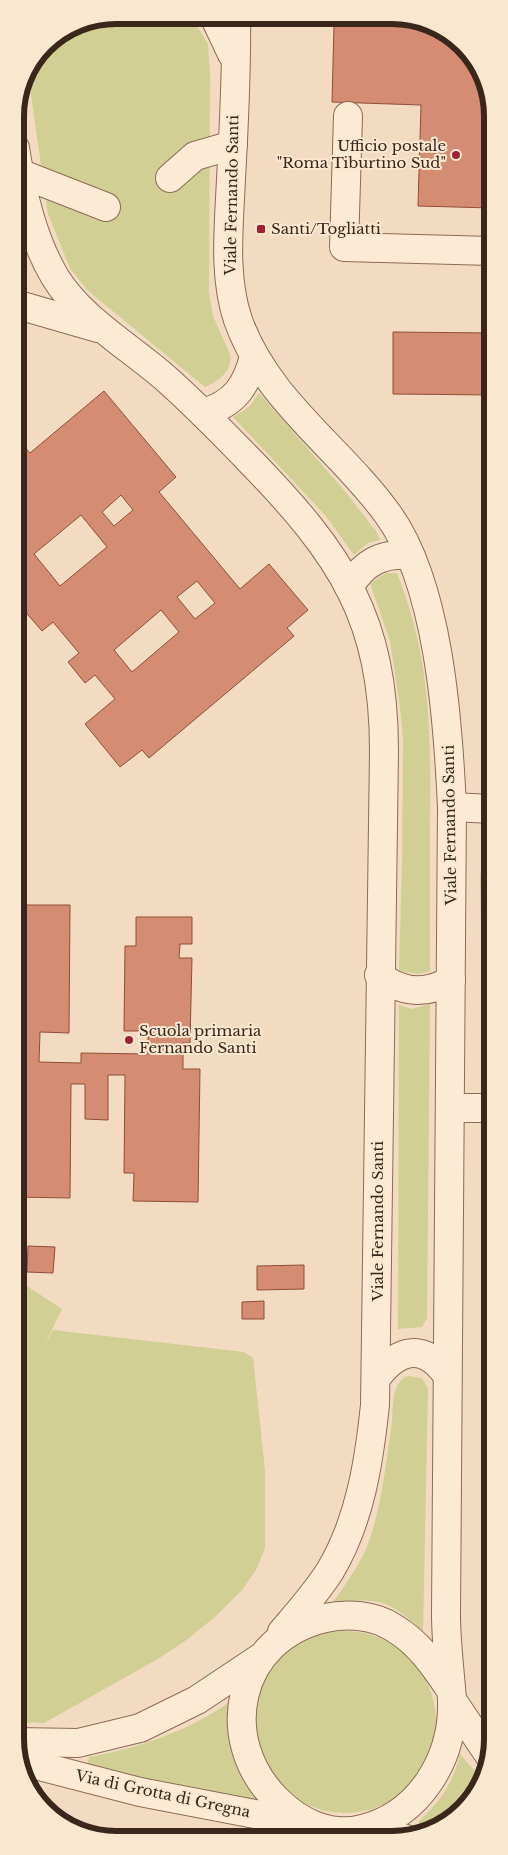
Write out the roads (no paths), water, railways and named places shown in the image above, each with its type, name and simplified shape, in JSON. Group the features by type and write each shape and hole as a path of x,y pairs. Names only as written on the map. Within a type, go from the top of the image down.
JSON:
{"street":[{"path":"218,24 237,64"},
{"name":"Viale Fernando Santi","path":"236,24 237,64 229,220 231,283 238,320 254,356 275,388 381,505 400,532 410,555 428,611 440,674 448,742 452,807 446,1614 451,1694 444,1752 427,1787 399,1813 366,1828"},
{"path":"237,64 250,24"},
{"path":"348,116 344,248 484,251"},
{"path":"170,178 194,156 233,146"},
{"path":"24,171 106,207"},
{"name":"Viale Fernando Santi","path":"24,192 37,238 56,278 72,299 105,330 163,376 203,413 302,516 331,554 350,587 373,648 382,708 384,751 379,975 377,1377 368,1460 359,1499 346,1538 321,1584 265,1652"},
{"path":"24,307 105,330"},
{"path":"203,413 225,405 239,393 248,377 254,356"},
{"path":"350,587 356,575 371,561 386,556 410,555"},
{"path":"452,807 484,809"},
{"path":"379,975 395,986 414,990 429,990 451,980"},
{"path":"450,1108 484,1108"},
{"path":"377,1377 392,1360 405,1354 415,1353 435,1360 447,1375"},
{"path":"24,1742 78,1743 140,1728 197,1700 265,1652 291,1631 310,1622 343,1616 370,1618 394,1628 420,1648 484,1747"},
{"path":"265,1652 247,1684 242,1723 246,1751 254,1772 264,1786 277,1800 307,1824"},
{"name":"Via di Grotta di Gregna","path":"27,1763 140,1792 339,1831 366,1828"},
{"path":"366,1828 377,1831"}],"place":[{"name":"Ufficio postale \"Roma Tiburtino Sud\"","path":"456,155"},
{"name":"Santi/Togliatti","path":"261,229"},
{"name":"Scuola primaria Fernando Santi","path":"129,1040"}]}
